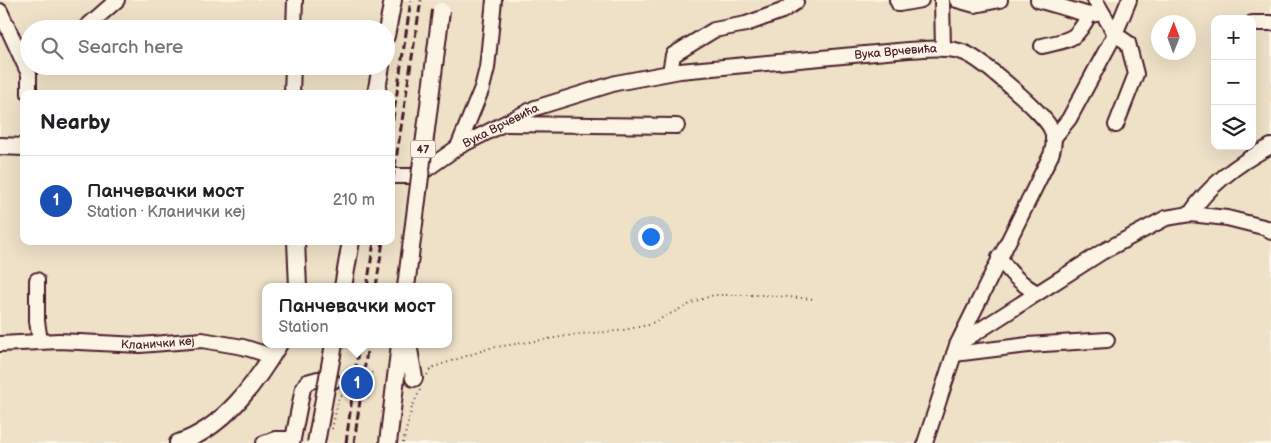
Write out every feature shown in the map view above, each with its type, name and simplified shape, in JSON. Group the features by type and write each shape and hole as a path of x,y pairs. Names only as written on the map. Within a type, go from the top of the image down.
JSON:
{"main road":[{"path":"389,20 392,2"},
{"name":"47","path":"406,283 441,5"},
{"path":"377,90 379,75"},
{"path":"0,146 20,146"},
{"path":"296,245 298,283"},
{"path":"342,283 350,245"},
{"path":"316,443 333,348"},
{"path":"388,443 400,348"},
{"path":"409,348 421,379"},
{"name":"Кланички кеј","path":"178,443 205,430 224,415 248,389 275,350"}],"street":[{"path":"94,20 117,0"},
{"path":"294,20 295,0"},
{"path":"458,147 482,88 487,68 494,0"},
{"path":"897,0 899,4 921,0"},
{"path":"942,0 943,49"},
{"path":"957,0 981,4 1000,0"},
{"path":"1038,0 1096,14 1115,34 1128,43 1136,68 1116,125"},
{"path":"1042,46 1075,37 1096,14 1095,0"},
{"path":"925,443 955,349 1051,155 1053,139 1069,119 1115,34 1129,0"},
{"path":"670,72 673,54 714,30 746,24 782,11 796,2"},
{"path":"0,11 20,46"},
{"path":"1256,23 1271,23"},
{"name":"Вука Врчевића","path":"395,176 417,176 458,147 535,108 624,81 670,72 943,49 968,54 983,64 1042,116 1051,129 1053,139"},
{"path":"30,90 33,75"},
{"path":"292,90 293,75"},
{"path":"503,124 677,126"},
{"path":"1190,214 1212,186 1256,154 1271,146"},
{"path":"955,349 1038,293 1149,226 1176,215 1190,214 1227,218 1267,228 1271,232"},
{"path":"999,258 1013,276 1024,286 1038,293"},
{"path":"37,280 37,321 40,341"},
{"name":"Кланички кеј","path":"0,344 40,341 140,345 202,340 275,350"},
{"path":"955,349 1107,340"},
{"path":"264,443 275,439 293,441 303,388 306,382 318,379 339,381"}],"path":[{"path":"403,443 421,379 431,368 490,348 580,334 618,332 648,325 696,301 714,295 764,295 814,299"},
{"path":"368,398 372,372"},
{"path":"334,429 339,397 339,381"}],"shaded area":[{"path":"0,0 1271,0 1271,443 0,443"}],"railway":[{"path":"395,106 411,0"},
{"path":"395,166 421,0"},
{"path":"368,283 373,245"},
{"path":"377,283 382,245"},
{"path":"346,443 358,348"},
{"path":"354,443 367,348"}],"place":[{"name":"Панчевачки мост","path":"357,383"}]}
